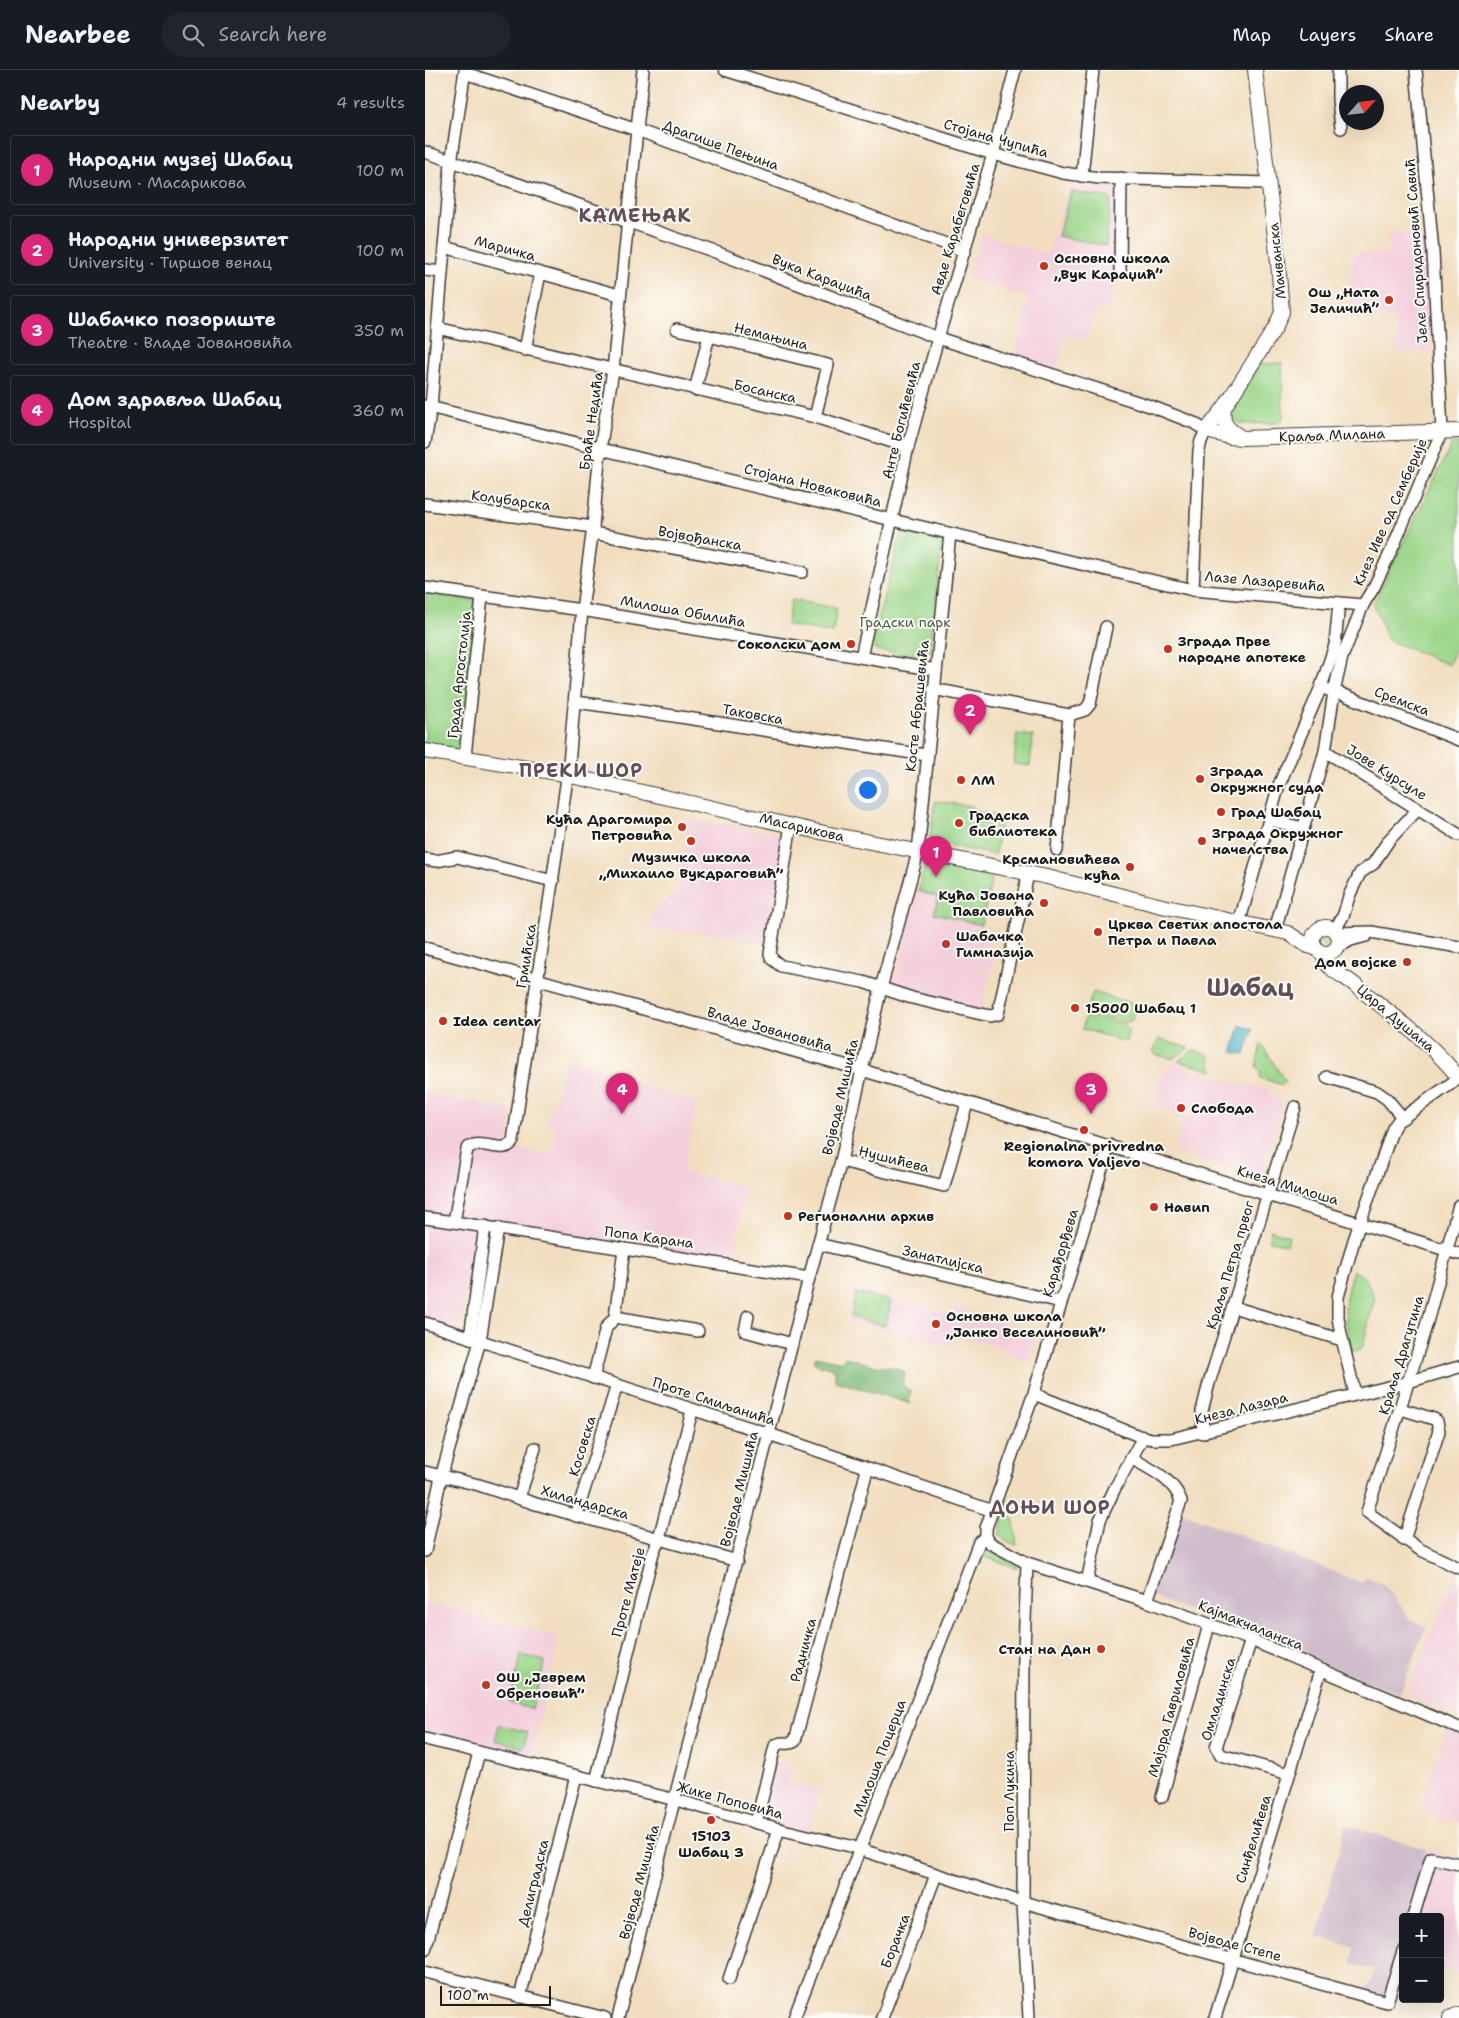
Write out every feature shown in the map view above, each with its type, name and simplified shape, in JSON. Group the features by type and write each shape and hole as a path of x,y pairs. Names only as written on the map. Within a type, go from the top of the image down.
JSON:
{"main road":[{"name":"Мачванска","path":"1206,431 1275,328 1282,312 1278,262 1255,70"},
{"path":"1223,408 1223,421 1229,429 1243,438"},
{"name":"Краља Милана","path":"1206,431 1243,438 1459,431"},
{"name":"Масарикова","path":"425,751 465,756 567,775 791,825 1028,874 1178,909"},
{"name":"Цара Душана","path":"1178,909 1281,931 1317,931"},
{"path":"1326,927 1337,940 1331,953 1320,951 1314,937 1317,931 1326,927"},
{"name":"Цара Душана","path":"1281,931 1320,951 1329,966 1352,982 1433,1048 1459,1078"},
{"name":"Цара Душана","path":"1337,940 1339,963 1352,982"},
{"path":"1450,2018 1459,2014"}],"street":[{"name":"Браће Недића","path":"567,775 582,610 601,450 613,370 626,220 643,70"},
{"name":"Стојана Чупића","path":"725,70 993,154 1063,173 1121,178 1268,183"},
{"name":"Авде Карабеговића","path":"938,338 993,154 1015,70"},
{"path":"1082,176 1093,70"},
{"path":"1338,70 1339,109"},
{"name":"Јеле Спиридоновић Савић","path":"1416,70 1433,252 1442,431"},
{"name":"Драгише Пењина","path":"465,71 637,130 965,251"},
{"path":"425,442 451,162 465,71"},
{"name":"Вука Караџића","path":"425,152 713,251 938,338 1153,407 1194,423 1206,431"},
{"path":"1120,272 1121,178"},
{"name":"Маричка","path":"444,247 540,273 525,350"},
{"path":"425,270 442,272"},
{"path":"540,273 619,295"},
{"path":"437,328 613,370"},
{"path":"677,329 709,336 695,390"},
{"name":"Немањина","path":"709,336 828,365 815,418"},
{"name":"Анте Богићевића","path":"861,657 908,447 938,338"},
{"name":"Босанска","path":"613,370 815,418 908,447"},
{"name":"Стојана Новаковића","path":"428,406 601,450 713,475 950,534 1193,590"},
{"path":"1193,590 1199,450 1206,431"},
{"name":"Кнез Иве од Семберије","path":"1281,931 1303,828 1325,751 1334,692 1346,647 1363,605 1374,587 1393,547 1442,431"},
{"name":"Колубарска","path":"425,504 593,530"},
{"name":"Војвођанска","path":"593,530 802,572"},
{"name":"Косте Абрашевића","path":"919,852 933,690 950,534"},
{"name":"Милоша Обилића","path":"425,588 582,610 936,670"},
{"name":"Лазе Лазаревића","path":"1193,590 1363,605"},
{"name":"Града Аргостолија","path":"465,756 482,597"},
{"path":"1239,923 1279,784 1321,687 1335,645 1339,603"},
{"path":"933,690 1065,714 1085,710 1090,704 1106,627"},
{"name":"Сремска","path":"1321,687 1459,740"},
{"name":"Таковска","path":"575,702 648,711 765,732 927,756"},
{"path":"1057,850 1065,714"},
{"name":"Јове Курсуле","path":"1325,751 1459,835"},
{"name":"Грмићска","path":"454,1222 467,1149 476,1143 505,1148 513,1141 553,881 567,775"},
{"path":"1419,809 1395,834 1373,864 1360,873 1349,896 1337,940 1380,933 1459,947"},
{"path":"1269,820 1303,828"},
{"path":"791,825 770,954 772,959 781,966 881,988 919,1000 990,1016 998,1014 1028,874"},
{"name":"Војводе Мишића","path":"619,2018 841,1160 881,988 919,852"},
{"path":"425,859 436,861 457,857 553,881"},
{"name":"Владе Јовановића","path":"425,948 862,1070 1109,1145"},
{"path":"1327,1077 1377,1092 1387,1099 1403,1118"},
{"path":"1355,1394 1338,1318 1338,1297 1360,1223 1393,1128 1403,1118 1459,1078"},
{"name":"Нушићева","path":"841,1160 944,1186 967,1103"},
{"name":"Краља Петра првог","path":"1203,1433 1204,1403 1295,1107"},
{"name":"Кнеза Милоша","path":"1109,1145 1459,1254"},
{"name":"Карађорђева","path":"993,1511 1034,1394 1109,1145"},
{"name":"Краља Драгутина","path":"1404,1540 1367,1512 1401,1409 1459,1205"},
{"name":"Попа Карана","path":"425,1218 737,1265 809,1278"},
{"path":"475,1340 485,1226"},
{"path":"425,1551 475,1340 498,1228"},
{"name":"Занатлијска","path":"818,1244 1061,1302"},
{"path":"593,1378 606,1328 615,1317 624,1249"},
{"path":"1233,1307 1342,1340"},
{"path":"748,1316 745,1332 792,1344"},
{"path":"615,1317 698,1331"},
{"name":"Проте Смиљанића","path":"425,1323 692,1411 769,1434 867,1470 993,1511"},
{"name":"Кнеза Лазара","path":"1034,1394 1143,1437 1171,1439 1203,1433 1409,1381 1459,1366"},
{"name":"Косовска","path":"576,1516 617,1385"},
{"path":"1401,1409 1434,1419 1439,1426 1404,1540 1459,1568"},
{"name":"Проте Матеје","path":"596,1782 653,1553 659,1538 692,1411"},
{"path":"1087,1582 1100,1520 1143,1437"},
{"path":"519,1498 535,1448"},
{"path":"1131,1458 1170,1482 1179,1494 1181,1501 1147,1601"},
{"name":"Радничка","path":"756,1823 775,1746 779,1743 789,1744 795,1741 867,1470"},
{"name":"Хиландарска","path":"425,1472 479,1485 576,1516 737,1561"},
{"name":"Милоша Поцерца","path":"794,2018 979,1542 986,1537 986,1528 993,1511"},
{"name":"Кајмакчаланска","path":"986,1537 990,1543 1027,1563 1147,1601 1251,1640 1459,1728"},
{"name":"Поп Лукина","path":"1027,1563 1024,1651 1023,1903 1029,2018"},
{"name":"Мајора Гавриловића","path":"1162,1797 1209,1625"},
{"name":"Омладинска","path":"1251,1640 1216,1747 1221,1755 1289,1774"},
{"name":"Синђелићева","path":"1215,2018 1321,1670"},
{"name":"Жике Поповића","path":"425,1739 676,1800 756,1823 859,1849 1023,1903"},
{"path":"425,1950 479,1753"},
{"name":"Делиградска","path":"520,1997 576,1776"},
{"path":"729,1979 779,1829"},
{"path":"1414,1913 1431,1858 1459,1864"},
{"name":"Борачка","path":"882,2018 935,1875"},
{"name":"Војводе Степе","path":"1023,1903 1387,2002 1401,1958"},
{"path":"425,1972 605,2018"}],"shaded area":[{"name":"Основна школа „Вук Караџић”","path":"1071,183 1117,189 1117,278 1108,311 1097,308 1088,341 1066,335 1055,372 1013,359 1030,298 967,278 981,234 1047,254"},
{"name":"Ош „Ната Јеличић”","path":"1389,230 1424,237 1432,351 1396,353 1395,317 1348,318 1352,253 1388,253"},
{"path":"688,818 786,835 768,944 709,933 690,931 684,933 650,928 652,911 675,895 679,887"},
{"name":"Шабачка Гимназија","path":"918,891 938,897 934,913 981,925 980,931 989,934 985,954 995,957 981,1011 892,991"},
{"path":"568,1057 697,1104 683,1172 745,1187 734,1261 477,1219 459,1331 425,1319 425,1093 512,1109 508,1147 552,1155 557,1127 546,1124"},
{"path":"1175,1063 1191,1070 1247,1087 1247,1084 1269,1090 1268,1094 1280,1097 1279,1101 1283,1105 1261,1175 1260,1173 1257,1176 1174,1152 1182,1123 1180,1122 1181,1119 1175,1117 1176,1113 1154,1107 1164,1069 1167,1070"},
{"name":"Основна школа „Јанко Веселиновић”","path":"853,1287 952,1315 954,1307 1021,1328 1020,1330 1037,1336 1028,1362 997,1347 954,1334 950,1346 848,1321"},
{"path":"1183,1513 1362,1583 1366,1577 1384,1584 1412,1621 1426,1626 1400,1694 1151,1596"},
{"path":"1456,1573 1459,1574 1459,1716 1406,1695"},
{"name":"ОШ „Јеврем Обреновић”","path":"425,1603 560,1637 530,1760 425,1733"},
{"path":"1446,1726 1459,1732 1459,1823 1420,1812"},
{"path":"774,1761 793,1766 789,1782 820,1790 809,1833 760,1820"},
{"path":"1346,1825 1426,1849 1407,1913 1399,1913 1399,1944 1385,1995 1367,1990 1375,1970 1351,1964 1354,1947 1316,1937"},
{"path":"1426,1849 1459,1859 1459,1974 1444,1969 1444,1913 1407,1913"}],"green space":[{"path":"1071,192 1111,198 1106,246 1058,236"},
{"path":"1282,363 1283,420 1277,423 1240,424 1233,419 1230,409 1260,364"},
{"path":"1452,444 1459,444 1459,645 1457,645 1449,665 1388,640 1373,604"},
{"name":"Градски парк","path":"902,529 938,537 942,542 930,652 924,656 881,651 875,649 872,642"},
{"path":"425,594 478,601 465,753 425,745"},
{"path":"791,600 837,608 833,633 787,625"},
{"path":"1017,734 1033,736 1030,766 1014,764"},
{"path":"935,801 973,806 977,811 1002,817 995,855 932,842 930,839"},
{"path":"926,862 993,875 981,925 934,913 938,897 918,891"},
{"path":"1324,933 1330,933 1334,940 1330,947 1324,947 1320,943 1320,937"},
{"path":"1093,992 1137,1005 1132,1020 1125,1023 1097,1013 1095,1008 1088,1006"},
{"path":"1097,1016 1124,1025 1129,1030 1126,1042 1082,1029 1085,1017 1092,1019"},
{"path":"1158,1039 1189,1048 1173,1059 1153,1054"},
{"path":"1261,1043 1285,1081 1283,1085 1260,1078 1260,1072 1256,1066"},
{"path":"1193,1050 1209,1055 1213,1071 1178,1061"},
{"path":"1271,1230 1289,1236 1286,1245 1268,1240"},
{"path":"1353,1270 1364,1277 1375,1297 1362,1349 1352,1351 1345,1311 1347,1292"},
{"path":"856,1293 891,1301 885,1326 851,1317"},
{"path":"816,1356 841,1362 845,1357 876,1366 895,1367 905,1372 903,1386 911,1391 909,1400 911,1404 835,1381 835,1370 814,1363"},
{"path":"1006,1510 1014,1521 1017,1545 1005,1541 999,1535"},
{"path":"985,1548 1017,1562 1017,1568 982,1556"},
{"path":"521,1655 545,1661 532,1709 509,1703"},
{"path":"499,1725 528,1732 523,1748 495,1740"}],"water":[{"path":"1240,1025 1253,1029 1245,1055 1232,1052"}],"place":[{"name":"Основна школа „Вук Караџић”","path":"1044,266"},
{"name":"Ош „Ната Јеличић”","path":"1389,300"},
{"name":"Соколски дом","path":"851,644"},
{"name":"Зграда Прве народне апотеке","path":"1168,649"},
{"name":"Народни универзитет","path":"970,735"},
{"name":"Зграда Окружног суда","path":"1200,779"},
{"name":"ЛМ","path":"961,780"},
{"name":"Град Шабац","path":"1221,812"},
{"name":"Градска библиотека","path":"959,823"},
{"name":"Кућа Драгомира Петровића","path":"682,827"},
{"name":"Музичка школа „Михаило Вукдраговић”","path":"691,841"},
{"name":"Зграда Окружног начелства","path":"1202,841"},
{"name":"Крсмановићева кућа","path":"1130,867"},
{"name":"Народни музеј Шабац","path":"936,877"},
{"name":"Кућа Јована Павловића","path":"1044,903"},
{"name":"Црква Светих апостола Петра и Павла","path":"1098,932"},
{"name":"Шабачка Гимназија","path":"946,944"},
{"name":"Дом војске","path":"1407,962"},
{"name":"15000 Шабац 1","path":"1075,1008"},
{"name":"Idea centar","path":"443,1021"},
{"name":"Слобода","path":"1181,1108"},
{"name":"Дом здравља Шабац","path":"622,1114"},
{"name":"Шабачко позориште","path":"1091,1114"},
{"name":"Regionalna privredna komora Valjevo","path":"1084,1130"},
{"name":"Навип","path":"1154,1207"},
{"name":"Регионални архив","path":"788,1216"},
{"name":"Основна школа „Јанко Веселиновић”","path":"936,1324"},
{"name":"Стан на Дан","path":"1101,1649"},
{"name":"ОШ „Јеврем Обреновић”","path":"486,1685"},
{"name":"15103 Шабац 3","path":"711,1820"}],"district":[{"name":"КАМЕЊАК","path":"635,215"},
{"name":"ПРЕКИ ШОР","path":"581,770"},
{"name":"Шабац","path":"1250,988"},
{"name":"ДОЊИ ШОР","path":"1050,1507"}]}
